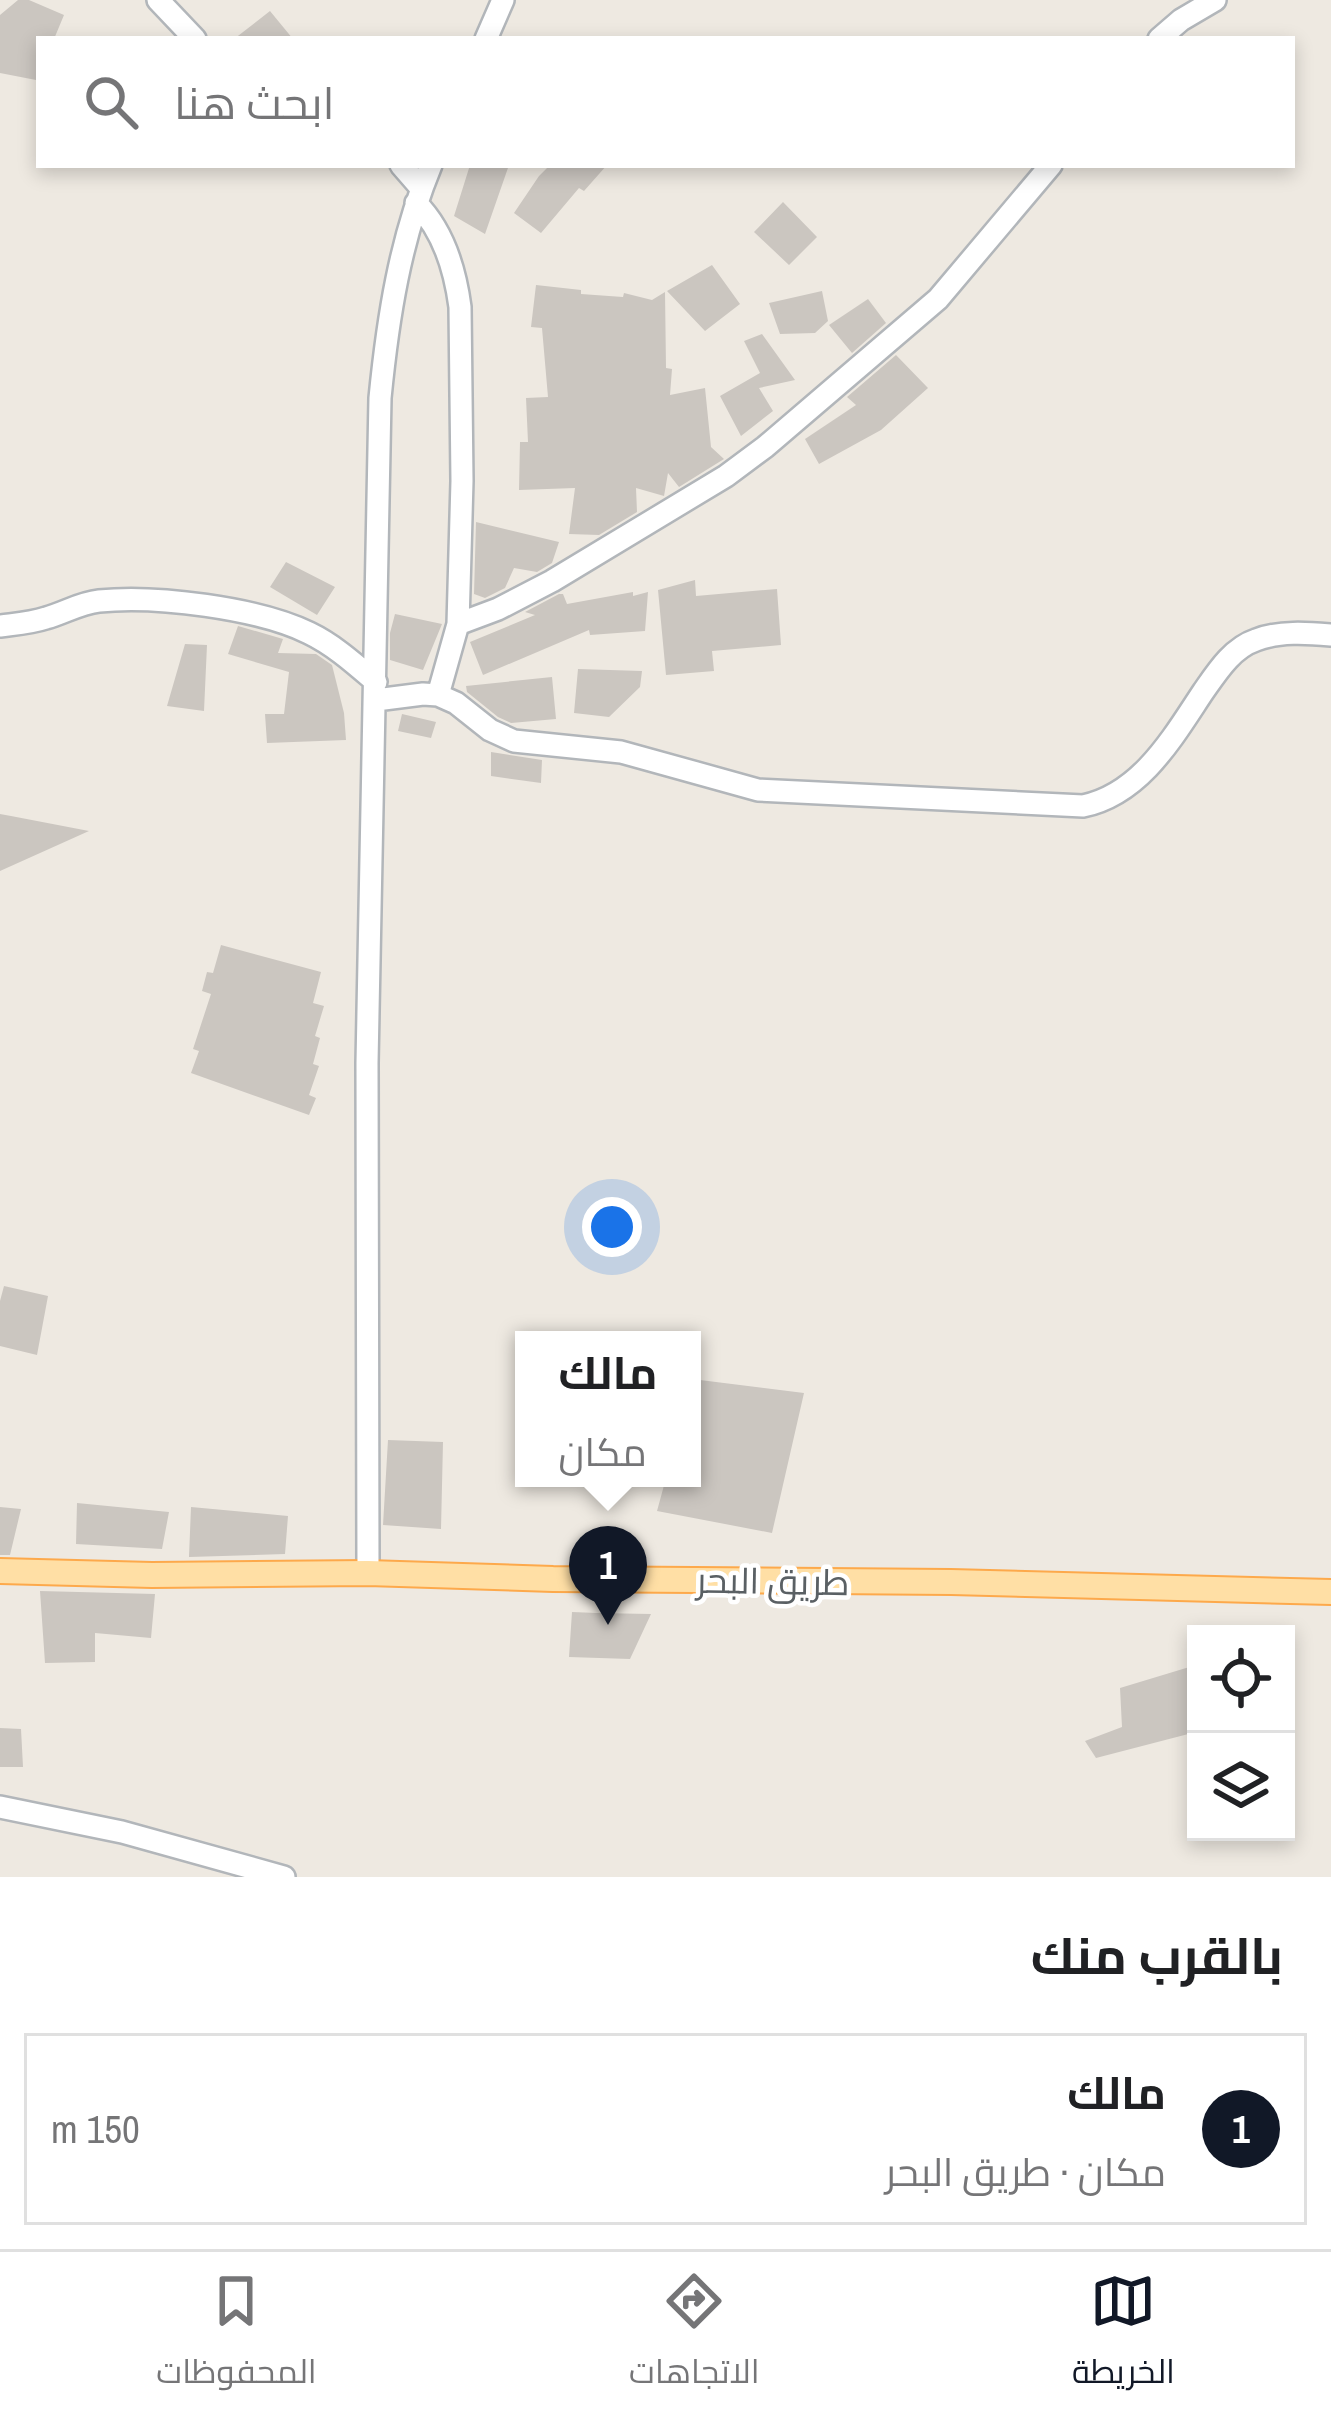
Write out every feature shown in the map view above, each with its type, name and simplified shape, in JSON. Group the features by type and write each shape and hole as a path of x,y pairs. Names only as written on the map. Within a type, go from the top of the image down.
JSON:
{"main road":[{"name":"طريق البحر","path":"0,1571 368,1573 1331,1592"}],"street":[{"path":"158,0 192,36"},
{"path":"487,36 503,0"},
{"path":"1162,36 1214,0"},
{"path":"403,168 442,241 460,308 458,624 438,695"},
{"path":"368,1573 367,1087 382,376 398,269 430,168"},
{"path":"458,624 552,580 709,487 765,446 938,299 1049,168"},
{"path":"0,626 47,618 99,601 226,610 303,630 336,650 376,691 438,695 514,741 621,752 758,790 1083,806 1106,800 1154,761 1213,677 1240,648 1267,636 1331,634"},
{"path":"0,1807 122,1832 284,1877"}],"building":[{"path":"18,0 29,0 64,15 55,36 36,36 36,80 0,73 0,15"},
{"path":"270,11 291,36 238,36"},
{"path":"469,168 508,168 485,234 454,216"},
{"path":"547,168 604,168 584,191 579,188 541,233 514,213"},
{"path":"783,202 817,237 789,265 754,232"},
{"path":"712,265 740,304 705,331 667,291"},
{"path":"536,285 652,300 665,292 670,395 705,388 711,447 724,459 679,487 668,473 664,496 636,488 637,512 599,535 569,534 575,488 519,490 520,442 528,442 526,398 548,397 542,328 531,327"},
{"path":"822,291 828,321 815,333 780,334 769,303"},
{"path":"868,299 886,323 852,353 829,325"},
{"path":"762,334 795,380 759,388 773,411 741,436 720,396 760,373 744,341"},
{"path":"896,355 928,388 881,430 819,464 805,439 856,405 847,397"},
{"path":"476,522 559,542 552,563 537,572 514,568 505,588 485,598 474,594"},
{"path":"286,562 335,587 317,615 270,587"},
{"path":"695,580 696,596 777,589 781,645 712,651 714,671 666,675 658,590"},
{"path":"633,592 633,596 648,592 645,631 590,635 589,630 483,675 470,642 535,615 525,612 559,594 567,604"},
{"path":"395,614 442,624 423,670 390,660"},
{"path":"238,626 283,639 278,653 316,654 332,665 346,740 267,743 265,714 284,714 289,672 228,654"},
{"path":"185,644 207,645 204,711 167,706"},
{"path":"578,669 642,671 640,687 609,717 574,713"},
{"path":"552,677 556,719 511,723 467,692 466,686"},
{"path":"402,714 436,722 431,738 398,731"},
{"path":"491,752 542,760 541,783 491,776"},
{"path":"0,814 11,816 89,831 0,871"},
{"path":"221,945 321,972 313,1003 324,1006 315,1036 320,1038 313,1064 319,1066 309,1095 316,1098 309,1115 191,1073 199,1051 193,1049 211,994 202,991"},
{"path":"4,1286 48,1296 37,1355 0,1346"},
{"path":"701,1380 804,1393 772,1533 657,1511 664,1487 701,1487"},
{"path":"388,1440 443,1442 441,1529 383,1525"},
{"path":"77,1503 169,1512 162,1549 76,1544"},
{"path":"0,1507 21,1509 10,1555 0,1555"},
{"path":"191,1507 288,1516 285,1554 189,1557"},
{"path":"40,1591 155,1594 151,1638 95,1633 95,1662 45,1663"},
{"path":"572,1612 651,1614 630,1659 569,1657"},
{"path":"1187,1668 1187,1734 1096,1758 1085,1741 1122,1727 1120,1688"},
{"path":"0,1728 21,1729 23,1767 0,1767"}],"place":[{"name":"مالك","path":"608,1625"}]}
